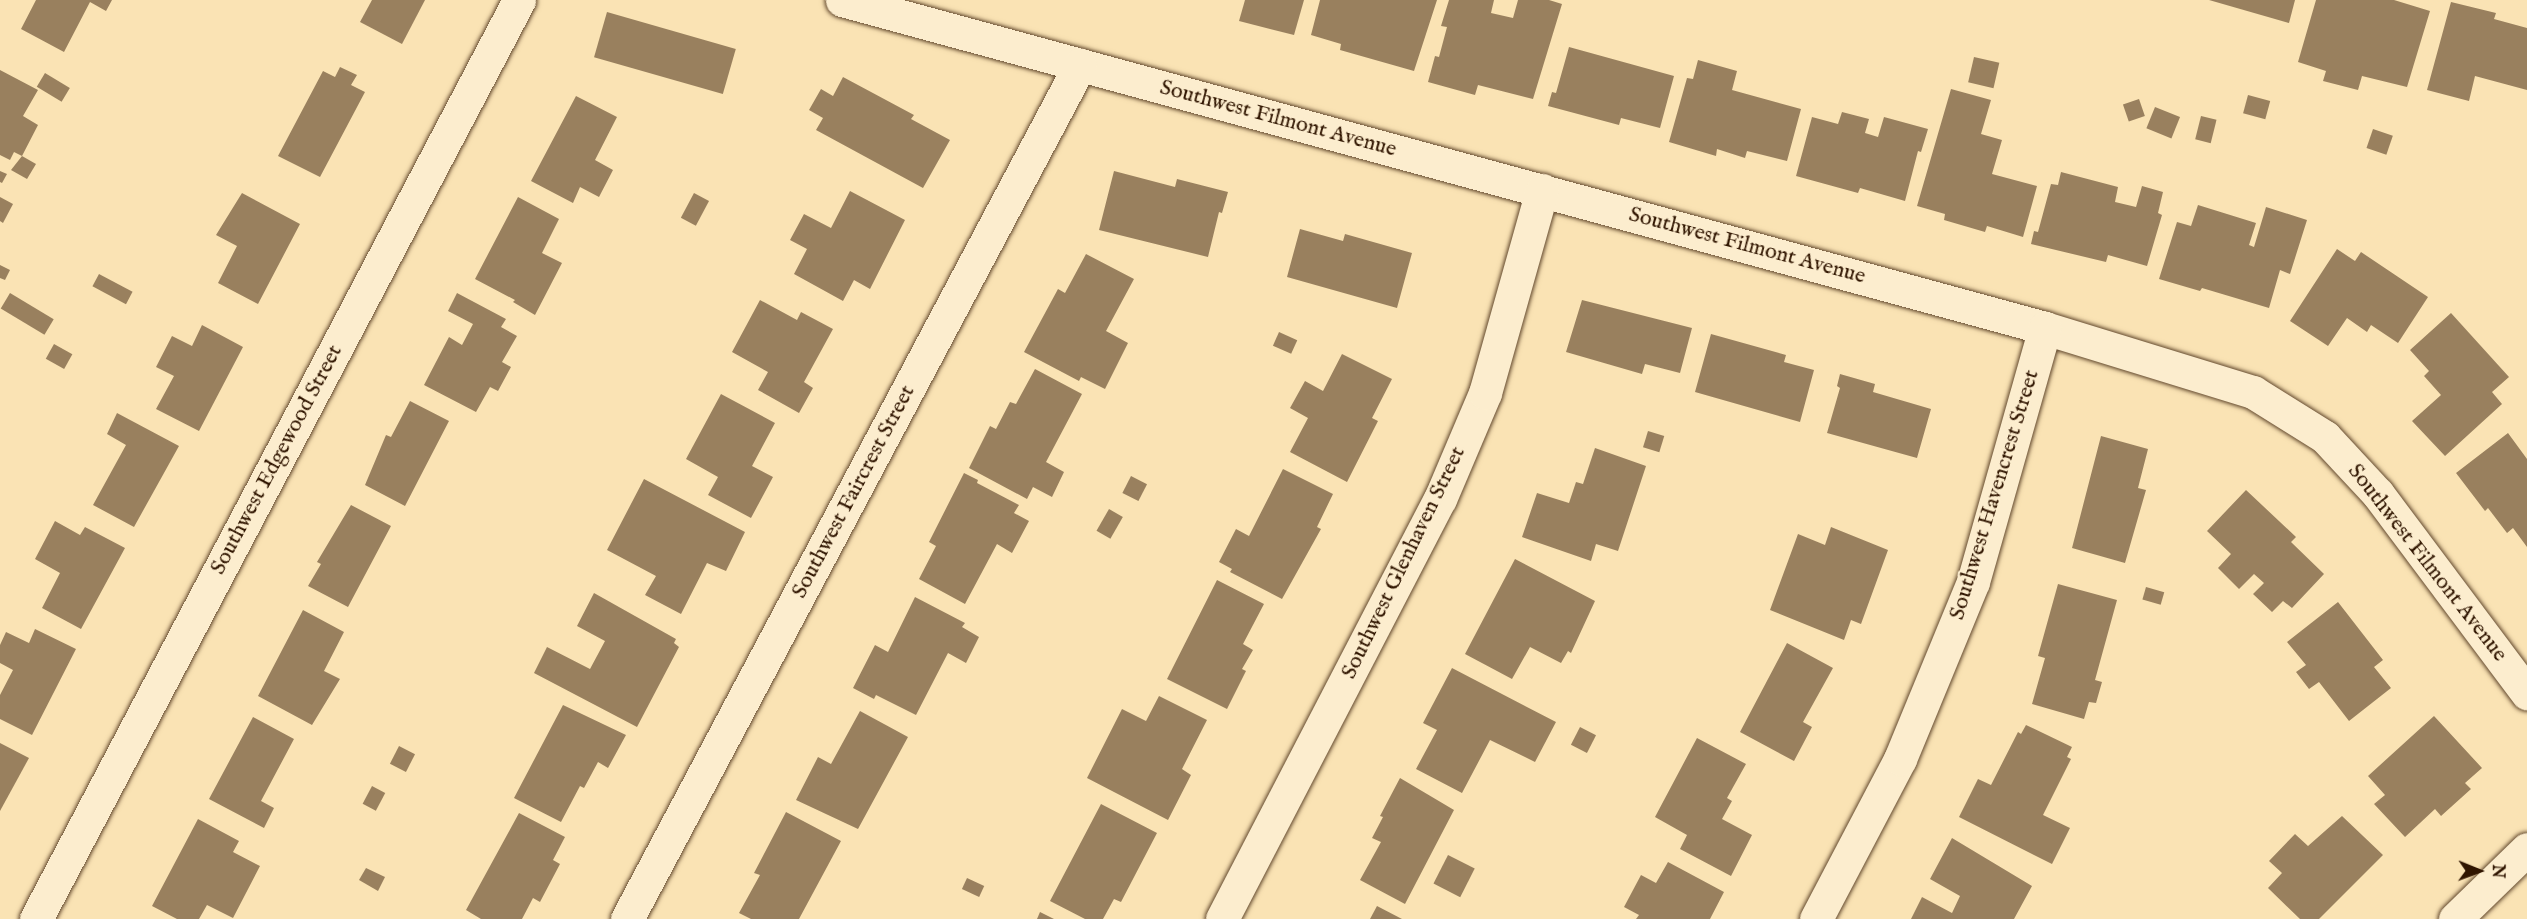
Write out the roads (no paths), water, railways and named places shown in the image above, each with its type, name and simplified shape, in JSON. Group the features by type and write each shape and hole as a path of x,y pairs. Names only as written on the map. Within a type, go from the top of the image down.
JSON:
{"street":[{"name":"Southwest Edgewood Street","path":"36,919 519,0"},
{"name":"Southwest Filmont Avenue","path":"842,0 2045,328 2253,392 2325,437 2378,494 2527,693"},
{"name":"Southwest Faircrest Street","path":"627,919 1080,65"},
{"name":"Southwest Glenhaven Street","path":"1222,919 1440,499 1485,393 1542,190"},
{"name":"Southwest Havencrest Street","path":"1816,919 1900,759 1973,582 2045,328"},
{"path":"2455,919 2527,849"}]}
